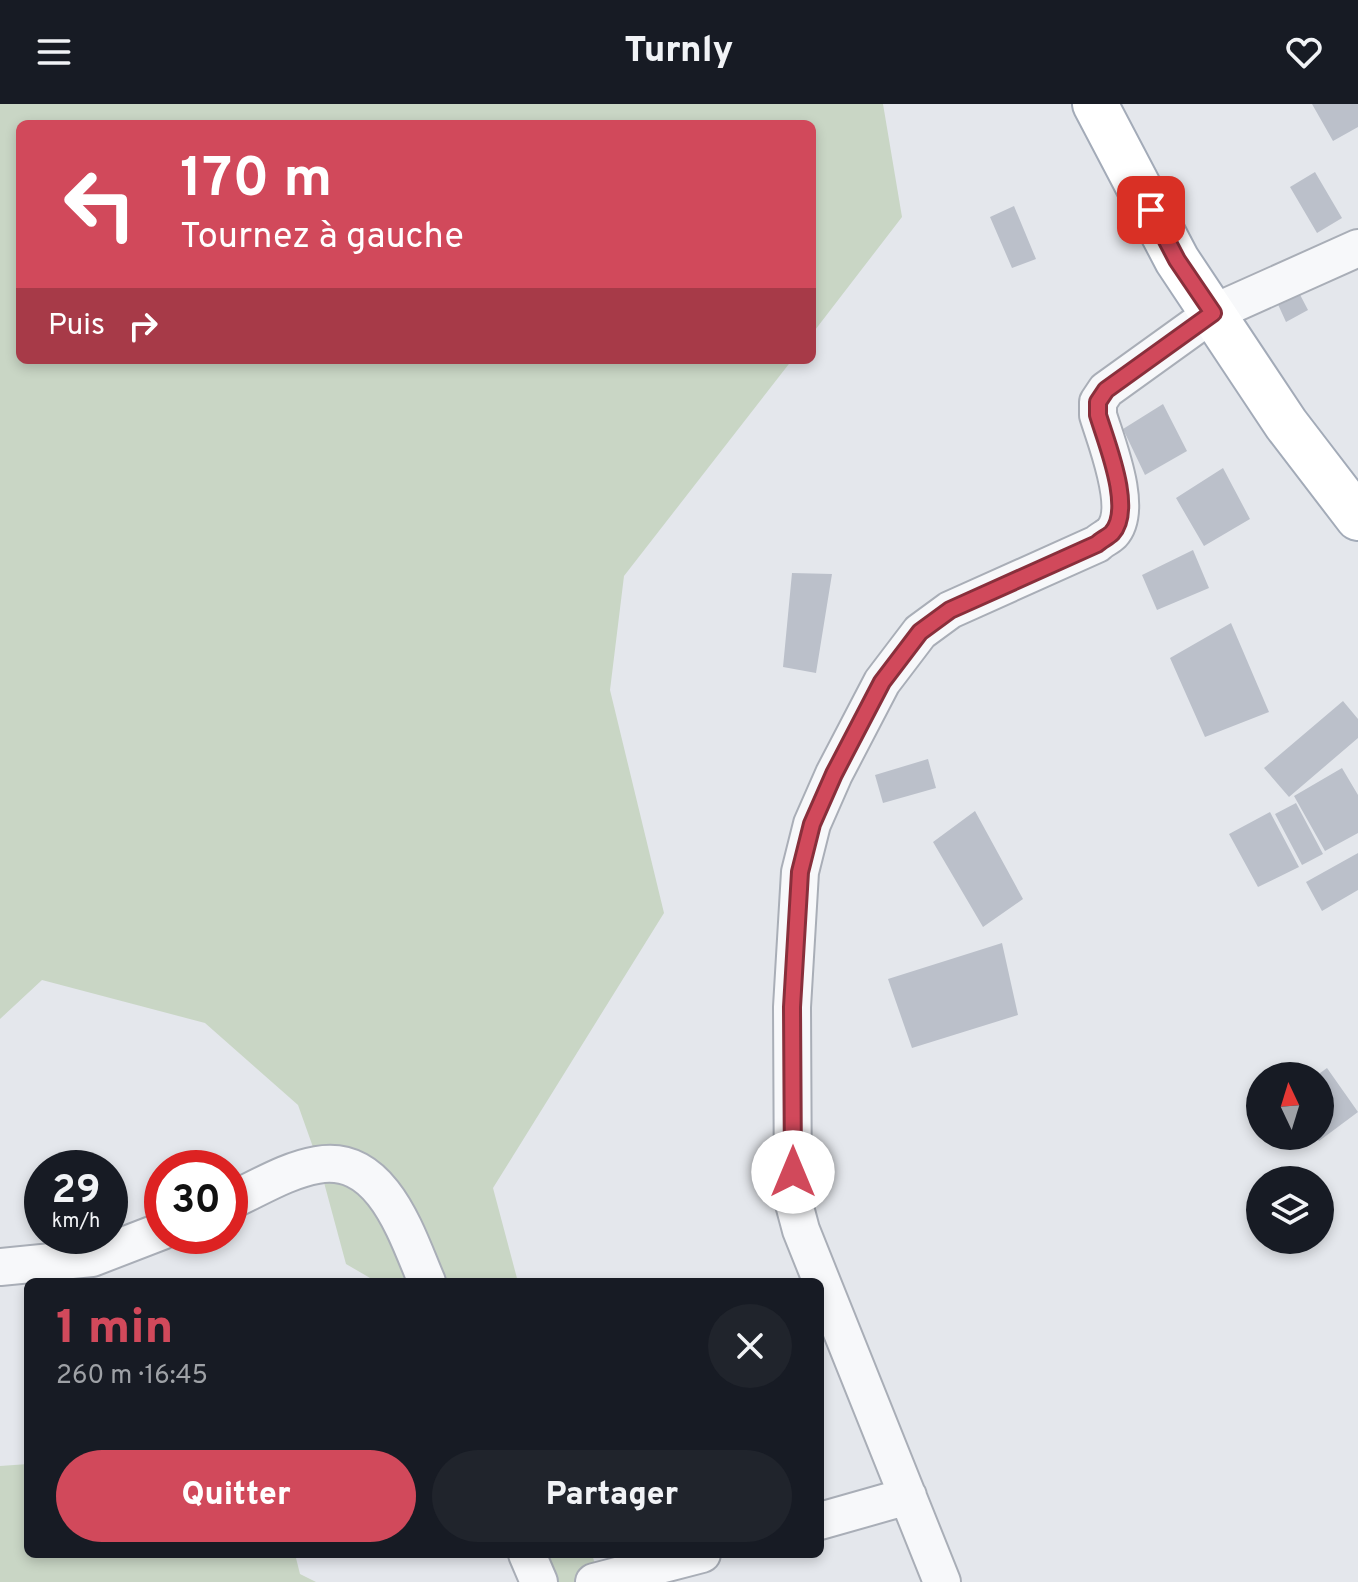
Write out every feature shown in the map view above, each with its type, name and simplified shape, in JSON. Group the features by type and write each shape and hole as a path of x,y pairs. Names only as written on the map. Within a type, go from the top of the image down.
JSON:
{"main road":[{"path":"1095,104 1177,260 1286,424 1358,518"}],"street":[{"path":"820,1278 793,1200 792,1007 800,872 812,824 882,682 920,632 950,610 1097,544 1113,532 1120,519 1121,497 1098,415 1098,402 1106,390 1213,313 1358,248"},
{"path":"248,1193 319,1164 345,1166 383,1190 396,1210 425,1278"},
{"path":"0,1267 92,1258 144,1238"},
{"path":"824,1287 942,1582"},
{"path":"824,1520 908,1496"},
{"path":"529,1558 539,1582"},
{"path":"594,1582 687,1558"}],"green space":[{"path":"0,104 883,104 902,217 816,329 816,120 16,120 16,364 789,364 624,576 610,690 664,913 493,1188 517,1278 370,1278 346,1264 319,1164 298,1105 205,1023 42,980 0,1019"},
{"path":"24,1464 24,1558 296,1558 300,1574 316,1582 0,1582 0,1466"},
{"path":"543,1558 593,1558 600,1582 546,1582"}],"building":[{"path":"1312,104 1358,104 1358,127 1333,141"},
{"path":"1315,172 1342,218 1317,233 1290,187"},
{"path":"1014,206 1036,259 1012,268 990,217"},
{"path":"1296,287 1308,310 1286,322 1276,300"},
{"path":"1163,404 1187,451 1145,475 1123,429"},
{"path":"1223,468 1250,519 1204,546 1176,498"},
{"path":"1193,550 1209,588 1157,610 1142,575"},
{"path":"792,573 832,574 816,673 783,667"},
{"path":"1231,623 1269,712 1205,737 1170,658"},
{"path":"1343,701 1358,719 1358,738 1289,797 1264,768"},
{"path":"928,759 936,788 883,803 875,775"},
{"path":"1342,768 1358,795 1358,833 1325,851 1294,796"},
{"path":"1296,803 1323,854 1302,865 1275,814"},
{"path":"975,811 1023,899 983,927 933,842"},
{"path":"1270,812 1299,867 1258,887 1229,834"},
{"path":"1358,853 1358,890 1322,911 1306,882"},
{"path":"1002,943 1018,1015 912,1048 888,979"},
{"path":"1334,1078 1358,1112 1334,1130"}],"route":[{"path":"793,1172 792,1007 800,872 812,824 882,682 920,632 950,610 1097,544 1113,532 1120,519 1121,497 1098,415 1098,402 1106,390 1213,313 1177,260 1151,210"}]}
